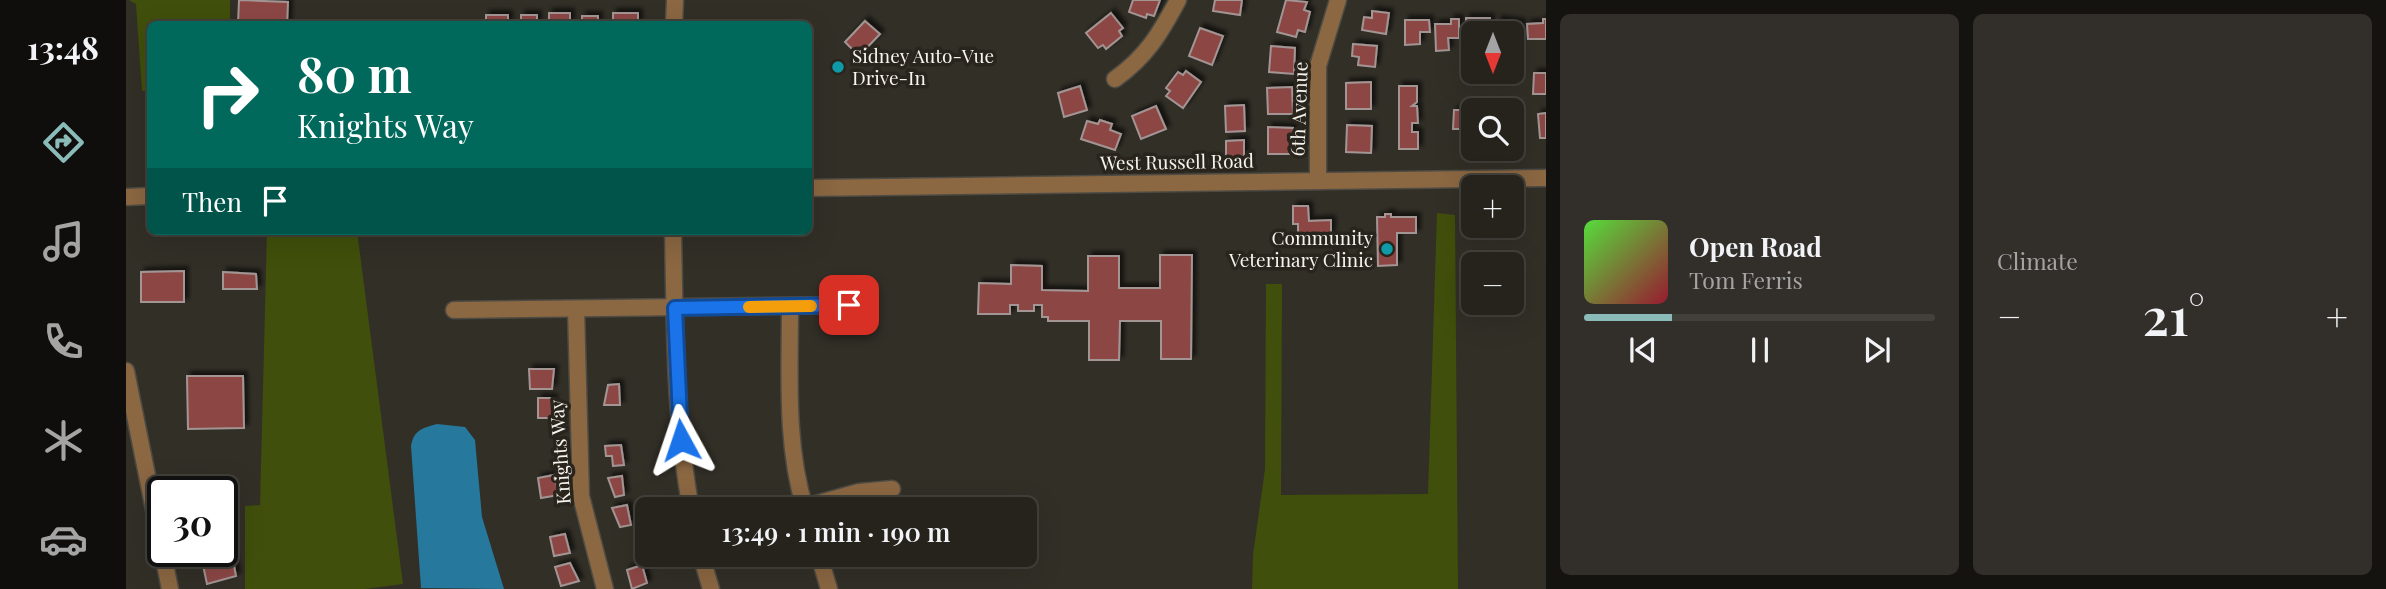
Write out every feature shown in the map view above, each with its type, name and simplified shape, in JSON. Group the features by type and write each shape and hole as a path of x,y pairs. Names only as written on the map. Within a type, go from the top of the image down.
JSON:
{"street":[{"path":"674,21 675,0"},
{"path":"1115,79 1140,62 1178,0"},
{"name":"6th Avenue","path":"1318,181 1318,66 1338,0"},
{"name":"West Russell Road","path":"812,188 1546,178"},
{"path":"126,197 147,196"},
{"path":"673,235 678,416 682,463 689,497"},
{"path":"454,310 849,305"},
{"path":"790,307 790,440 794,474 801,497"},
{"name":"Knights Way","path":"576,309 581,496 605,589"},
{"path":"126,371 170,589"},
{"path":"842,497 859,492 892,489"},
{"path":"705,567 711,589"},
{"path":"823,567 829,589"}],"green space":[{"path":"129,0 230,0 230,21 147,21 147,91 142,91 136,4"},
{"path":"1437,213 1455,215 1458,589 1252,589 1253,555 1265,469 1266,284 1282,284 1281,495 1428,494"},
{"path":"267,235 358,235 403,584 365,589 245,589 245,506 260,505"}],"water":[{"path":"437,424 465,427 475,440 482,517 504,589 421,588 411,446 414,436 420,430"}],"building":[{"path":"239,0 288,2 287,21 238,21"},
{"path":"1133,0 1160,0 1154,16 1147,14 1146,18 1129,12"},
{"path":"1215,0 1242,0 1240,15 1213,11"},
{"path":"1286,0 1307,2 1304,10 1310,12 1305,32 1298,30 1296,37 1277,32"},
{"path":"1372,11 1389,13 1386,34 1362,30 1364,17 1372,18"},
{"path":"549,13 570,13 570,21 549,21"},
{"path":"613,13 638,13 638,21 613,21"},
{"path":"1111,13 1123,28 1119,31 1122,36 1106,49 1103,45 1098,48 1086,33"},
{"path":"486,15 508,15 508,21 486,21"},
{"path":"521,15 537,15 537,21 521,21"},
{"path":"582,16 598,16 598,21 582,21"},
{"path":"1466,18 1490,18 1490,21 1466,21"},
{"path":"1451,19 1459,19 1459,38 1448,38 1449,50 1436,51 1435,24 1451,24"},
{"path":"1543,19 1546,19 1546,39 1528,39 1527,24 1543,23"},
{"path":"1405,20 1429,20 1430,32 1420,32 1420,44 1405,45"},
{"path":"865,21 880,34 859,56 845,42"},
{"path":"1200,28 1223,36 1212,65 1189,56"},
{"path":"1353,44 1377,46 1375,67 1358,65 1359,57 1352,56"},
{"path":"1271,46 1295,48 1294,74 1269,72"},
{"path":"1186,71 1201,82 1183,108 1166,96 1170,91 1166,88 1178,72 1183,75"},
{"path":"1534,73 1546,73 1546,94 1533,94"},
{"path":"1371,82 1371,109 1346,109 1346,83"},
{"path":"1080,86 1087,110 1064,117 1058,93"},
{"path":"1399,86 1417,86 1417,102 1412,106 1417,106 1418,123 1412,123 1412,132 1418,132 1418,149 1399,149"},
{"path":"1292,87 1293,114 1268,114 1267,88"},
{"path":"1244,105 1245,131 1226,132 1225,106"},
{"path":"1156,106 1166,129 1141,139 1132,116"},
{"path":"1454,110 1461,110 1461,129 1453,129"},
{"path":"1546,113 1546,138 1540,138 1538,114"},
{"path":"1100,120 1112,124 1110,130 1121,134 1115,150 1081,139 1087,121 1098,124"},
{"path":"1347,125 1372,126 1371,153 1346,152"},
{"path":"1268,127 1293,128 1292,154 1268,154"},
{"path":"1244,140 1244,158 1226,159 1226,141"},
{"path":"1293,206 1308,206 1309,221 1331,220 1331,235 1298,236 1298,224 1293,224"},
{"name":"Community Veterinary Clinic","path":"1385,214 1391,214 1391,217 1416,217 1416,233 1397,233 1397,265 1378,266 1377,217 1385,217"},
{"path":"1160,255 1192,255 1191,359 1161,359 1161,321 1120,321 1119,360 1089,360 1089,321 1048,321 1048,317 1042,317 1042,305 1034,305 1034,311 1018,311 1018,305 1010,305 1010,314 978,314 979,283 1011,284 1011,265 1042,266 1042,290 1088,291 1088,256 1119,256 1119,288 1160,288"},
{"path":"184,271 184,302 141,302 141,272"},
{"path":"223,272 256,274 257,289 223,289"},
{"path":"529,369 554,369 552,389 530,389"},
{"path":"187,376 243,376 244,428 188,429"},
{"path":"619,384 620,405 604,405 608,385"},
{"path":"538,398 553,398 553,418 538,418"},
{"path":"621,445 624,465 613,466 612,456 606,456 605,446"},
{"path":"554,475 559,495 541,498 538,478"},
{"path":"622,476 624,495 615,497 608,478"},
{"path":"627,505 631,525 620,527 612,508"},
{"path":"565,534 570,553 554,556 550,537"},
{"path":"570,563 579,581 561,586 555,567"},
{"path":"203,567 234,567 236,576 207,584"},
{"path":"643,567 647,583 632,589 627,570"}],"slow traffic":[{"path":"749,307 811,306"}],"place":[{"name":"Sidney Auto-Vue Drive-In","path":"838,67"},
{"name":"Community Veterinary Clinic","path":"1387,249"}],"route":[{"path":"681,440 675,308 849,305"}]}
